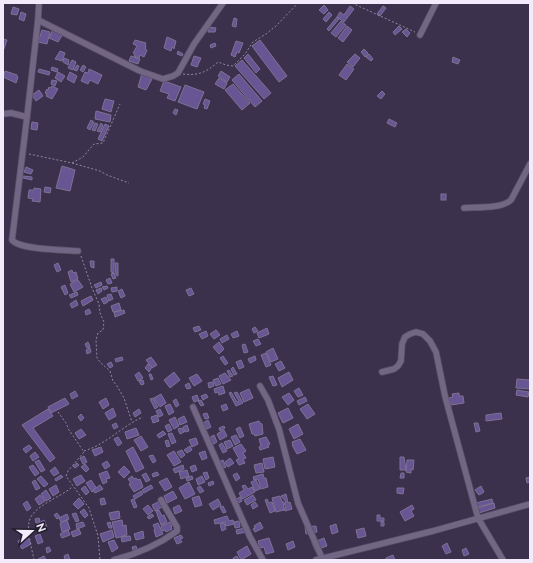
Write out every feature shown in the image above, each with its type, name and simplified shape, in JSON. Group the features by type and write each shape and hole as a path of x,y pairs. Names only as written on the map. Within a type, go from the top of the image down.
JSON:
{"street":[{"path":"39,3 12,241 27,247 78,251"},
{"path":"38,20 140,71 163,79 178,73 194,44 223,3"},
{"path":"420,35 436,3"},
{"path":"3,114 11,113 27,116"},
{"path":"464,208 508,203 530,164"},
{"path":"382,372 394,369 398,366 401,361 402,344 405,337 416,332 423,334 430,341 436,352 445,396 478,518 503,560"},
{"path":"260,386 268,400 279,429 298,503 320,559 530,504"},
{"path":"193,407 250,537 263,560"},
{"path":"114,560 146,549 168,538 177,531 177,527 161,500"}],"path":[{"path":"182,64 182,74 191,75 202,74 218,62 233,66 245,54 253,42 276,26 298,3"},
{"path":"352,3 420,35"},
{"path":"72,163 83,157 94,144 103,143 120,104"},
{"path":"22,153 72,163 100,171 129,183"},
{"path":"78,251 83,260 104,322 103,330 98,334 96,340 97,358 110,371 113,381 118,386 124,398 132,422"},
{"path":"58,412 84,452"},
{"path":"100,560 98,536 89,508 68,480 66,474 69,468 84,452 109,439 132,422 143,417"},
{"path":"34,560 29,528 31,517 42,505 54,500 73,486"}],"building":[{"path":"324,5 328,10 324,14 319,10"},
{"path":"350,6 354,9 344,22 337,17 340,12 344,15"},
{"path":"383,6 386,8 380,16 377,14"},
{"path":"13,7 19,9 17,15 11,14"},
{"path":"21,12 26,14 24,21 19,19"},
{"path":"329,12 332,15 326,22 323,19"},
{"path":"337,17 339,19 329,31 327,29"},
{"path":"234,18 237,19 236,27 232,26"},
{"path":"341,21 346,25 336,37 331,33"},
{"path":"347,26 352,30 343,42 338,38"},
{"path":"399,26 402,29 395,35 393,32"},
{"path":"209,27 216,28 215,32 208,32"},
{"path":"53,29 63,34 58,42 49,38"},
{"path":"406,29 410,33 407,37 402,32"},
{"path":"42,30 50,32 47,44 38,42"},
{"path":"167,37 176,41 174,49 172,47 171,51 164,48"},
{"path":"3,39 7,40 4,49 3,49"},
{"path":"135,40 146,43 145,49 147,50 144,57 140,55 139,58 134,56 135,54 133,53 137,46 133,44"},
{"path":"260,40 287,76 279,82 252,46"},
{"path":"236,41 243,43 239,53 237,52 235,57 231,55"},
{"path":"215,43 216,46 211,48 210,45"},
{"path":"364,49 368,53 365,57 361,52"},
{"path":"60,51 65,53 62,61 55,59"},
{"path":"178,51 183,54 182,56 177,54"},
{"path":"248,54 260,69 256,73 244,58"},
{"path":"355,54 360,58 353,67 347,62"},
{"path":"369,54 373,59 371,61 366,57"},
{"path":"131,56 140,59 138,64 129,61"},
{"path":"194,56 201,58 197,67 191,65"},
{"path":"453,57 460,60 458,64 452,62"},
{"path":"64,58 69,60 68,65 63,62"},
{"path":"72,60 76,62 73,70 68,68"},
{"path":"242,60 271,93 264,99 235,66"},
{"path":"347,64 354,69 346,80 339,75"},
{"path":"77,65 79,66 77,71 74,70"},
{"path":"83,65 86,67 83,72 80,70"},
{"path":"52,67 58,69 57,72 51,70"},
{"path":"39,69 50,72 49,75 38,72"},
{"path":"89,69 102,75 98,84 90,80 88,84 81,81 85,72 88,73"},
{"path":"5,71 17,75 18,77 16,83 3,77"},
{"path":"221,71 230,77 227,82 218,76"},
{"path":"58,72 65,76 61,82 55,78"},
{"path":"70,72 77,76 74,83 67,79"},
{"path":"142,73 152,79 146,90 138,87"},
{"path":"239,74 262,101 255,107 232,80"},
{"path":"219,78 227,83 224,89 215,84"},
{"path":"52,80 57,81 55,86 51,84"},
{"path":"164,81 181,87 175,101 167,98 169,94 160,91"},
{"path":"233,84 250,103 242,110 225,90"},
{"path":"185,85 204,92 197,109 178,102"},
{"path":"52,86 58,89 52,99 46,96 47,94 45,93 49,87 51,88"},
{"path":"39,90 43,96 36,101 32,95"},
{"path":"382,91 385,94 381,99 377,96"},
{"path":"105,99 114,101 111,112 102,109"},
{"path":"205,99 210,101 207,109 204,108 205,105 203,104"},
{"path":"175,109 178,110 176,115 173,113"},
{"path":"96,111 111,115 110,122 95,119"},
{"path":"389,119 397,123 395,127 387,123"},
{"path":"91,120 94,122 90,130 87,128"},
{"path":"32,122 38,123 37,130 31,129"},
{"path":"95,123 98,124 95,131 92,130"},
{"path":"101,123 103,125 100,132 97,131"},
{"path":"105,124 109,126 102,141 98,139"},
{"path":"62,166 75,170 70,191 56,188"},
{"path":"26,167 33,170 31,174 24,172"},
{"path":"23,176 32,177 32,180 23,178"},
{"path":"45,187 51,188 50,193 44,192"},
{"path":"34,188 41,189 40,202 32,201 33,199 28,198 29,190 34,190"},
{"path":"441,194 446,194 446,200 441,200"},
{"path":"111,259 114,259 114,273 111,272"},
{"path":"90,261 94,261 94,268 91,267"},
{"path":"58,263 61,270 57,272 54,265"},
{"path":"115,263 118,263 118,276 116,275"},
{"path":"72,270 73,273 76,272 78,279 71,282 68,272"},
{"path":"114,273 116,278 113,279 111,274"},
{"path":"110,278 112,283 108,284 106,280"},
{"path":"78,280 83,287 74,292 70,284"},
{"path":"101,282 102,285 96,288 94,285"},
{"path":"65,285 68,293 65,295 61,287"},
{"path":"107,286 108,288 104,290 102,287"},
{"path":"117,287 117,291 112,292 111,288"},
{"path":"101,288 102,291 98,294 96,290"},
{"path":"191,288 194,294 189,296 186,290"},
{"path":"122,289 125,296 121,298 118,291"},
{"path":"77,292 78,295 71,298 69,295"},
{"path":"111,294 113,299 109,301 107,295"},
{"path":"91,296 93,300 83,306 81,301"},
{"path":"106,297 108,302 104,304 101,299"},
{"path":"76,300 78,305 72,308 70,304"},
{"path":"119,303 121,310 113,312 111,306"},
{"path":"89,309 91,313 86,315 85,311"},
{"path":"124,310 125,313 115,317 114,312"},
{"path":"199,326 201,330 195,332 193,328"},
{"path":"255,327 258,331 254,333 252,329"},
{"path":"267,328 269,334 259,338 257,333"},
{"path":"216,330 220,335 214,339 210,334"},
{"path":"206,331 208,336 202,339 199,334"},
{"path":"237,331 239,336 233,338 231,334"},
{"path":"227,335 229,339 222,343 220,339"},
{"path":"258,339 261,344 256,346 253,341"},
{"path":"88,342 90,347 87,348 85,344"},
{"path":"219,342 224,349 219,354 213,347"},
{"path":"245,344 248,352 244,353 242,345"},
{"path":"90,348 91,352 87,354 86,350"},
{"path":"273,348 278,359 271,362 266,352"},
{"path":"266,353 271,365 266,367 261,355"},
{"path":"223,356 228,363 225,365 220,358"},
{"path":"255,356 256,360 250,363 248,359"},
{"path":"122,357 123,360 116,362 115,359"},
{"path":"151,357 157,365 152,368 146,360"},
{"path":"241,360 244,367 239,369 236,362"},
{"path":"281,361 285,368 279,371 275,364"},
{"path":"111,362 113,366 110,368 107,364"},
{"path":"148,364 152,367 149,372 145,368"},
{"path":"233,367 237,374 234,375 231,369"},
{"path":"229,370 233,376 230,377 227,371"},
{"path":"139,372 143,378 138,381 135,375"},
{"path":"174,372 180,380 170,388 164,380"},
{"path":"289,372 293,380 282,387 278,378"},
{"path":"225,373 231,380 223,384 219,376"},
{"path":"149,374 151,374 153,379 151,380"},
{"path":"197,374 202,381 194,386 189,378"},
{"path":"273,376 277,385 273,386 269,377"},
{"path":"218,378 221,384 216,386 213,380"},
{"path":"517,379 530,380 530,389 516,388"},
{"path":"143,380 144,384 141,385 139,381"},
{"path":"213,382 214,386 209,388 208,383"},
{"path":"189,383 191,388 187,389 185,385"},
{"path":"223,386 225,393 219,395 218,392 215,393 214,389"},
{"path":"299,388 303,395 298,397 294,391"},
{"path":"249,389 253,398 244,402 240,393"},
{"path":"517,390 529,392 528,397 516,395"},
{"path":"75,391 78,396 72,399 70,394"},
{"path":"231,392 237,402 239,401 234,393 237,392 243,403 236,406 229,393"},
{"path":"289,393 294,400 288,405 282,397"},
{"path":"459,393 459,396 463,396 464,403 451,405 449,398 453,397 452,394"},
{"path":"161,394 166,403 160,407 154,398"},
{"path":"206,394 208,397 203,400 201,396"},
{"path":"197,395 199,400 194,402 192,397"},
{"path":"305,397 307,401 299,405 297,401"},
{"path":"65,398 69,404 51,413 48,407"},
{"path":"106,398 109,405 103,409 99,402"},
{"path":"153,398 158,407 155,409 150,399"},
{"path":"176,399 179,405 176,407 173,401"},
{"path":"201,400 204,405 201,406 198,401"},
{"path":"170,404 174,412 169,415 165,406"},
{"path":"226,404 228,409 223,411 221,406"},
{"path":"308,404 315,414 307,419 300,409"},
{"path":"113,408 116,416 109,420 105,413"},
{"path":"288,408 293,418 283,423 278,413"},
{"path":"48,409 53,416 33,428 55,458 50,462 22,425"},
{"path":"139,409 141,413 135,417 133,413"},
{"path":"160,409 163,415 159,417 156,411"},
{"path":"207,413 209,418 205,419 203,414"},
{"path":"501,413 502,419 486,421 486,415"},
{"path":"81,414 84,418 81,421 78,417"},
{"path":"157,415 159,421 153,423 151,417"},
{"path":"184,416 187,422 180,425 178,419"},
{"path":"175,417 179,426 174,429 169,420"},
{"path":"208,420 211,427 207,429 203,423"},
{"path":"259,421 262,424 263,434 255,436 252,434 249,424"},
{"path":"116,423 118,427 114,429 112,425"},
{"path":"474,423 478,423 480,431 476,432"},
{"path":"169,424 172,430 168,432 165,426"},
{"path":"298,424 303,434 294,439 289,429"},
{"path":"187,425 189,431 185,432 183,427"},
{"path":"224,426 225,428 220,431 219,428"},
{"path":"240,427 244,436 240,438 236,429"},
{"path":"136,428 139,435 127,439 125,432"},
{"path":"182,428 184,432 180,434 178,429"},
{"path":"81,429 86,435 79,439 75,433"},
{"path":"224,430 227,436 220,440 217,434"},
{"path":"163,431 166,434 159,438 157,435"},
{"path":"172,433 176,442 172,444 168,434"},
{"path":"214,435 217,442 212,445 209,438"},
{"path":"236,435 240,442 235,445 231,437"},
{"path":"141,436 148,447 141,451 134,440"},
{"path":"118,437 122,443 118,446 114,439"},
{"path":"266,437 270,444 268,445 269,447 260,450 259,447 261,446 259,439"},
{"path":"196,438 198,444 192,447 189,440"},
{"path":"300,439 306,450 297,454 292,442"},
{"path":"168,440 170,446 167,447 165,441"},
{"path":"230,440 233,446 227,449 224,442"},
{"path":"222,443 227,451 223,453 219,445"},
{"path":"241,444 246,451 243,453 246,458 243,459 245,463 239,465 236,460 239,459 233,448"},
{"path":"29,445 32,448 26,453 23,449"},
{"path":"190,446 192,450 187,453 184,450"},
{"path":"101,447 103,452 95,456 92,450"},
{"path":"133,447 144,468 136,472 126,451"},
{"path":"182,450 185,455 181,458 177,452"},
{"path":"174,451 181,462 174,466 167,455"},
{"path":"205,451 207,458 202,460 199,453"},
{"path":"35,452 39,457 33,461 30,456"},
{"path":"153,455 156,461 153,463 149,456"},
{"path":"84,456 87,462 83,464 80,458"},
{"path":"273,457 275,467 265,469 263,459"},
{"path":"400,457 404,457 406,470 400,470"},
{"path":"230,458 234,463 228,467 225,462"},
{"path":"39,460 45,470 41,472 35,462"},
{"path":"223,460 226,467 221,469 218,462"},
{"path":"407,460 414,460 413,470 411,469 411,473 406,472"},
{"path":"107,461 110,466 105,469 102,464"},
{"path":"77,463 79,465 75,468 73,466"},
{"path":"262,463 264,472 256,473 254,465"},
{"path":"85,464 89,469 86,472 81,467"},
{"path":"33,465 39,473 35,476 29,467"},
{"path":"183,465 184,469 175,473 173,469"},
{"path":"195,465 197,470 192,472 190,467"},
{"path":"124,466 130,472 124,478 118,472"},
{"path":"55,467 59,473 54,476 50,471"},
{"path":"187,470 189,476 181,479 179,472"},
{"path":"107,471 110,478 106,479 107,482 103,484 99,474"},
{"path":"157,472 159,475 153,477 152,474"},
{"path":"207,472 209,478 206,480 203,473"},
{"path":"146,473 150,480 146,482 142,475"},
{"path":"237,473 240,478 236,481 233,475"},
{"path":"401,473 404,473 404,478 400,478"},
{"path":"263,474 264,478 266,478 268,487 261,489 258,479 254,480 253,477"},
{"path":"61,475 63,477 56,481 55,479"},
{"path":"81,475 85,481 77,486 73,479"},
{"path":"41,476 48,484 44,487 37,479"},
{"path":"132,476 134,479 140,479 143,487 134,492 128,479"},
{"path":"192,476 193,479 187,481 186,478"},
{"path":"202,476 205,482 198,485 196,479"},
{"path":"530,477 530,482 527,483 526,478"},
{"path":"167,478 172,487 165,491 159,482"},
{"path":"35,480 40,488 36,490 32,482"},
{"path":"91,480 97,489 92,492 86,483"},
{"path":"256,480 260,489 255,491 251,482"},
{"path":"213,481 214,484 209,486 208,483"},
{"path":"189,482 195,494 185,499 179,488"},
{"path":"56,485 59,492 53,496 49,489"},
{"path":"100,485 103,489 95,493 93,490"},
{"path":"151,485 153,488 144,493 142,490"},
{"path":"245,485 248,489 252,487 255,492 242,499 239,493 244,490 242,486"},
{"path":"85,486 89,492 86,495 81,489"},
{"path":"200,486 204,491 200,493 197,488"},
{"path":"481,486 484,492 479,495 475,490"},
{"path":"397,488 404,488 403,494 397,493"},
{"path":"46,490 51,498 46,501 41,494"},
{"path":"141,491 143,494 135,499 133,496"},
{"path":"173,491 177,498 167,503 164,496"},
{"path":"286,494 288,503 290,502 292,509 285,511 284,508 286,508 284,503 286,502 281,496"},
{"path":"40,495 45,501 39,505 35,499"},
{"path":"253,495 256,500 247,505 244,500"},
{"path":"199,496 202,505 195,507 192,498"},
{"path":"280,496 282,502 283,501 284,510 276,512 272,498"},
{"path":"240,497 242,501 237,504 235,500"},
{"path":"79,498 84,504 78,509 73,504"},
{"path":"104,498 106,504 101,505 100,499"},
{"path":"134,499 137,507 134,508 131,500"},
{"path":"218,499 221,505 213,510 209,504"},
{"path":"267,499 269,503 272,502 275,511 270,513 265,500"},
{"path":"492,499 493,503 477,507 476,503"},
{"path":"27,501 31,508 27,511 23,504"},
{"path":"160,501 162,507 155,511 152,505"},
{"path":"255,502 258,506 253,509 251,505"},
{"path":"494,503 495,508 479,513 478,508"},
{"path":"148,505 153,511 148,515 143,509"},
{"path":"179,505 182,511 175,514 173,508"},
{"path":"412,505 414,509 411,511 414,516 405,521 400,512"},
{"path":"223,506 226,512 223,513 220,507"},
{"path":"84,509 88,515 85,518 80,512"},
{"path":"159,510 162,516 164,515 167,522 161,525 156,511"},
{"path":"119,511 120,518 111,520 109,513"},
{"path":"57,513 60,517 57,519 54,515"},
{"path":"76,513 79,521 76,522 72,514"},
{"path":"67,514 69,519 61,522 59,518"},
{"path":"152,514 154,516 149,519 147,517"},
{"path":"377,515 380,515 380,518 384,518 384,521 377,521"},
{"path":"227,516 229,521 233,520 234,524 226,526 225,522 215,524 214,520"},
{"path":"39,518 40,521 36,523 35,519"},
{"path":"44,520 47,527 39,530 37,524"},
{"path":"67,520 70,529 62,532 60,523"},
{"path":"122,520 123,526 126,525 127,535 116,538 112,522"},
{"path":"239,521 240,527 235,528 234,522"},
{"path":"381,521 384,522 384,526 381,526"},
{"path":"83,522 85,526 77,529 76,524"},
{"path":"110,522 112,528 109,528 107,523"},
{"path":"170,522 172,529 166,532 165,530 163,531 161,526"},
{"path":"260,522 263,528 255,532 253,529 255,528 254,526"},
{"path":"158,523 163,534 156,537 153,525"},
{"path":"224,523 226,529 222,531 220,524"},
{"path":"336,524 338,532 332,534 330,526"},
{"path":"316,526 317,532 306,534 305,527"},
{"path":"245,528 246,532 237,534 236,530"},
{"path":"364,528 366,536 358,538 356,530"},
{"path":"79,529 81,534 73,537 71,532"},
{"path":"68,530 70,535 62,538 60,534"},
{"path":"112,530 114,537 103,542 100,534"},
{"path":"143,531 144,538 136,540 134,534"},
{"path":"40,534 43,542 38,544 35,536"},
{"path":"181,535 183,538 180,539 182,542 177,544 174,538"},
{"path":"27,536 31,544 22,549 18,541"},
{"path":"130,536 131,540 122,542 121,537"},
{"path":"269,538 274,552 266,554 264,547 260,548 258,541"},
{"path":"324,538 327,546 315,550 312,543"},
{"path":"114,540 118,548 112,552 108,542"},
{"path":"293,541 295,547 288,550 286,544"},
{"path":"447,543 451,552 446,554 442,546"},
{"path":"136,546 138,552 134,553 132,547"},
{"path":"247,546 251,554 241,560 237,552"},
{"path":"49,547 51,551 47,553 46,548"},
{"path":"466,548 469,554 464,556 462,550"},
{"path":"68,554 70,560 65,560 64,556"},
{"path":"393,555 395,560 386,560 386,558"},
{"path":"44,556 46,560 38,559"},
{"path":"237,556 239,560 234,560 233,558"}]}
